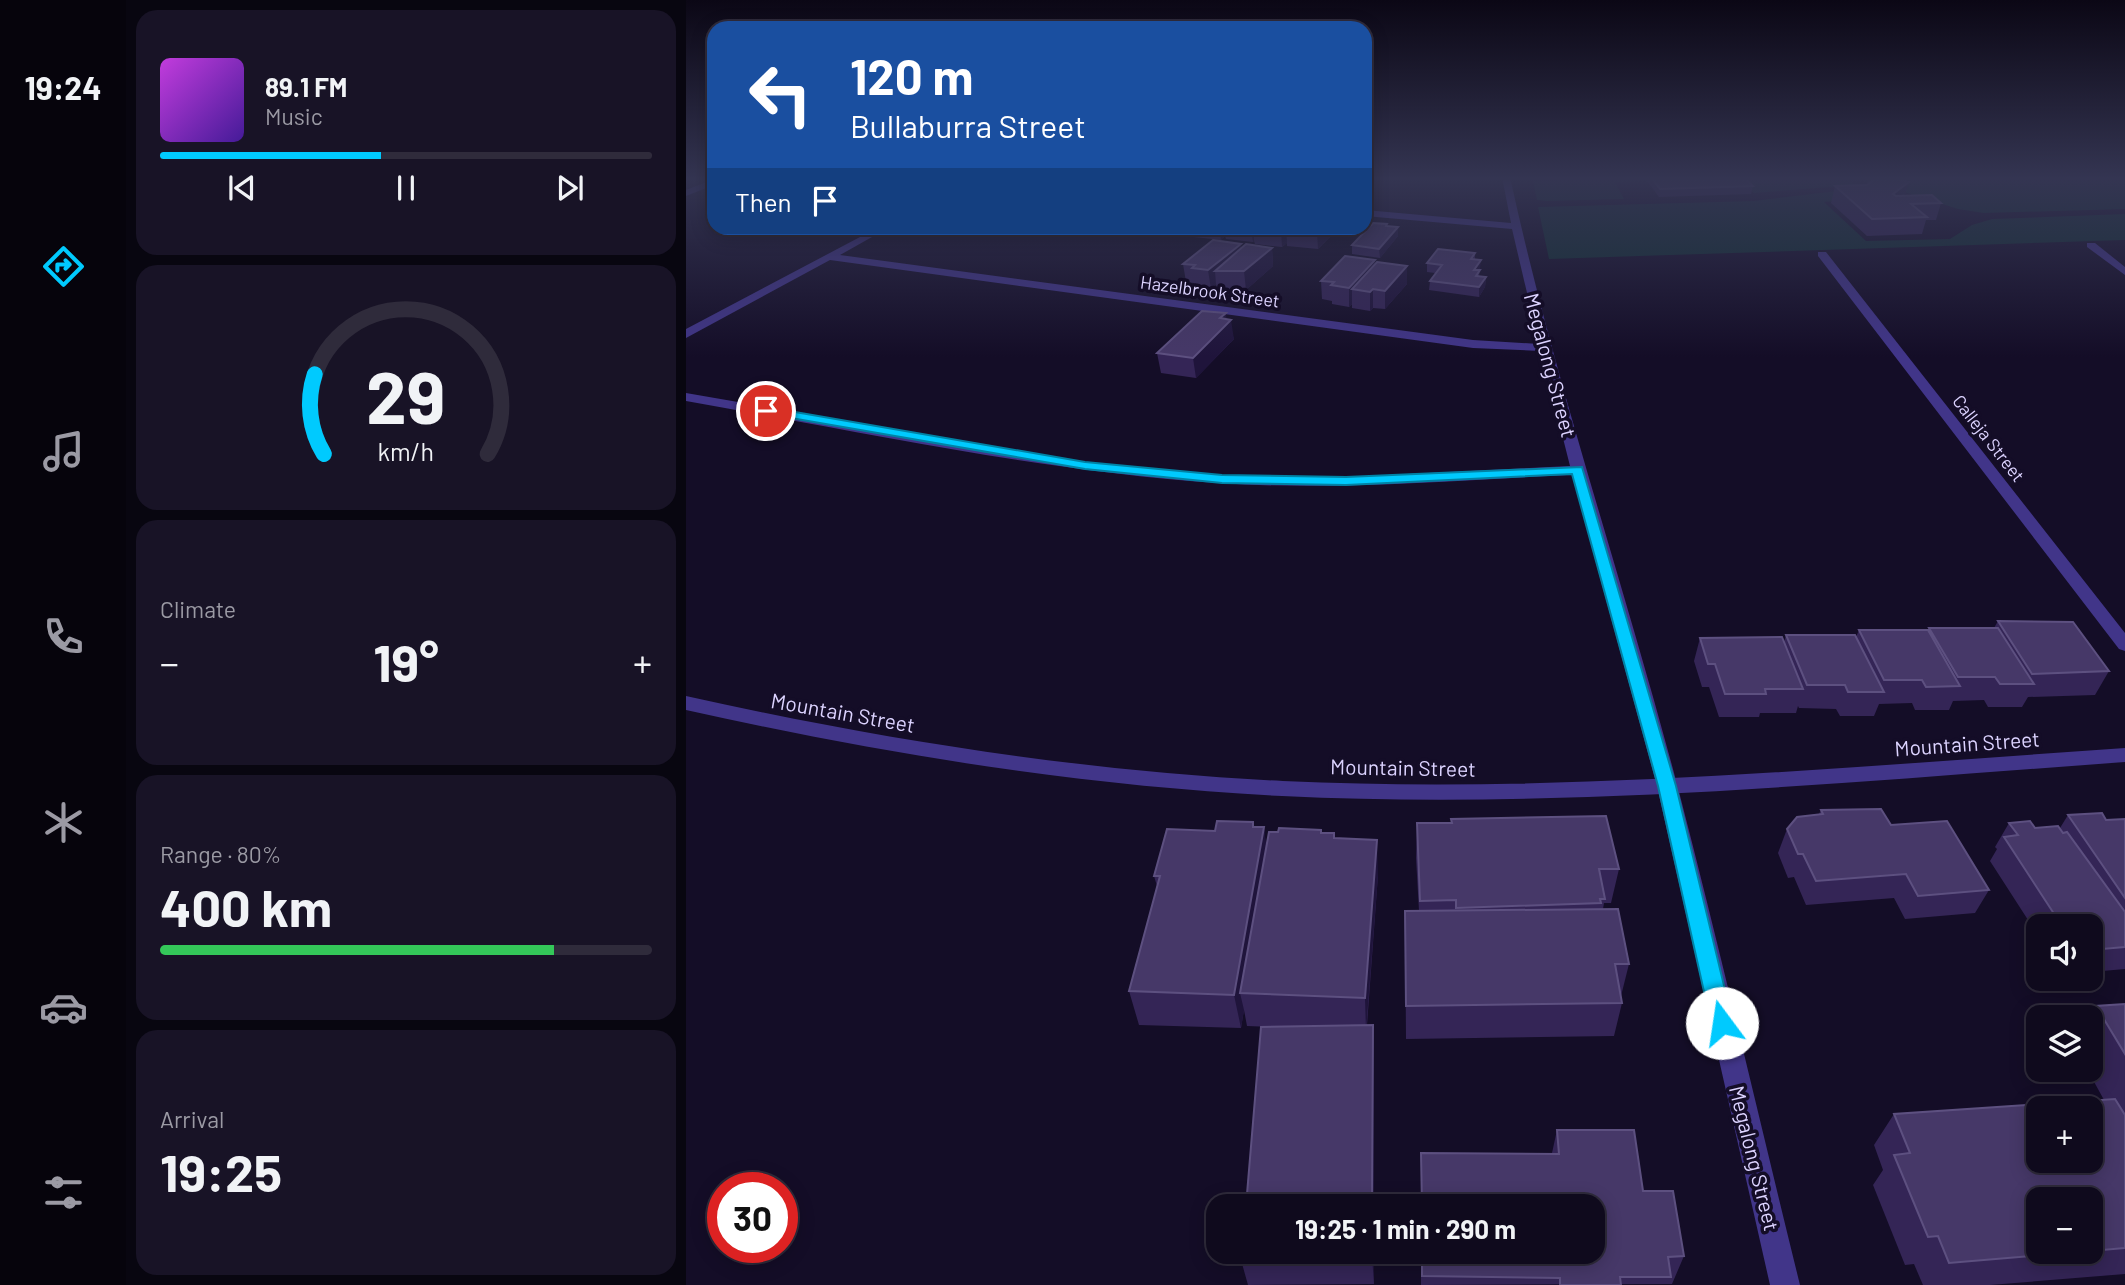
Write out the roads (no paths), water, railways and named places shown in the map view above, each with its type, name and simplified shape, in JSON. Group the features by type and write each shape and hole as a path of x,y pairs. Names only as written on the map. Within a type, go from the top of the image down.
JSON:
{"street":[{"path":"686,334 866,237"},
{"name":"Megalong Street","path":"1518,237 1578,470 1667,786 1785,1285"},
{"path":"2091,245 2125,272"},
{"name":"Calleja Street","path":"1822,254 2125,645"},
{"name":"Hazelbrook Street","path":"828,257 1473,344 1546,348"},
{"path":"686,397 1085,466 1158,474 1222,479 1346,481 1578,470"},
{"name":"Mountain Street","path":"686,703 778,725 1053,768 1197,782 1366,791 1667,786 2125,755"}]}
